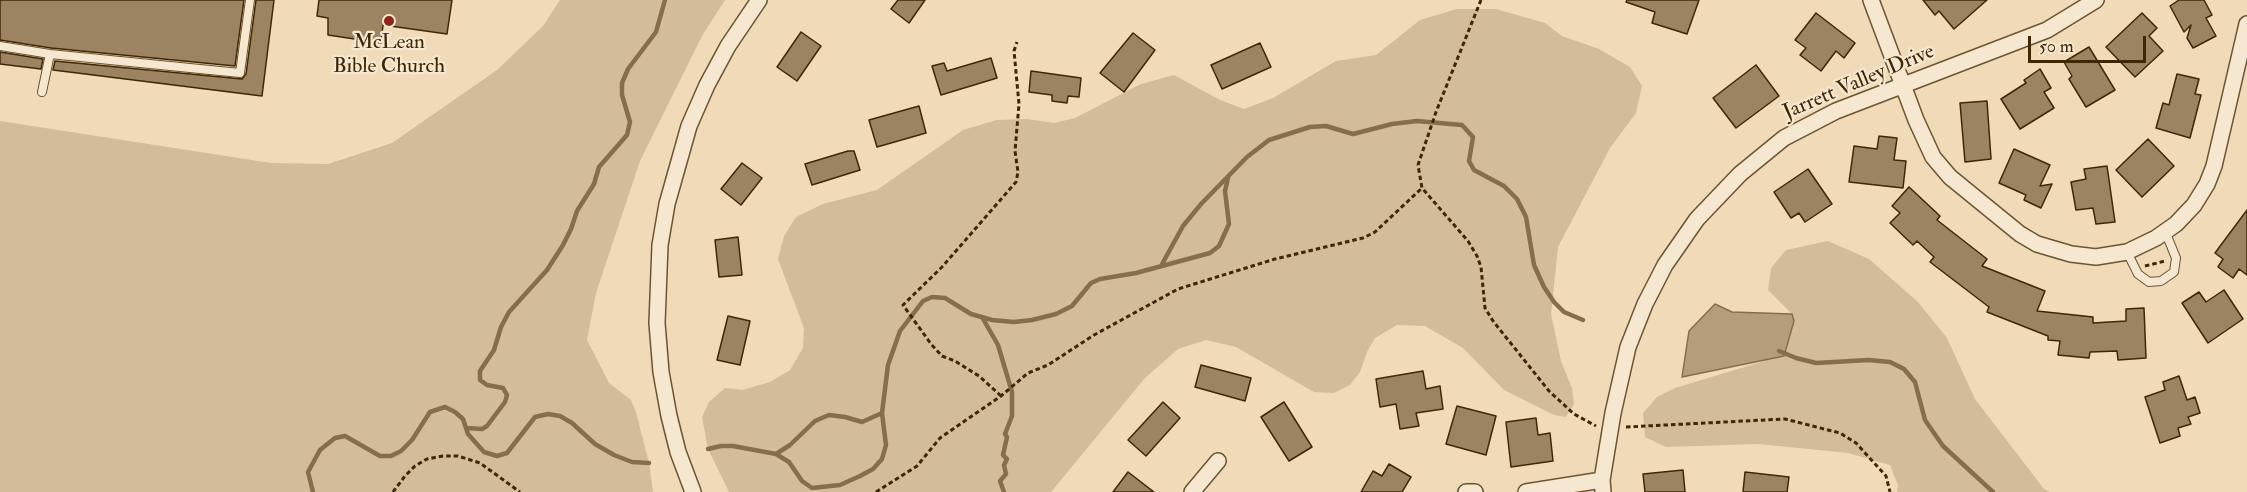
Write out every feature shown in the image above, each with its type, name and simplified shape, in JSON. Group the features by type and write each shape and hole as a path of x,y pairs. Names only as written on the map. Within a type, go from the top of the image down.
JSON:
{"street":[{"path":"693,492 678,452 661,372 657,323 660,245 667,204 689,126 728,46 759,0"},
{"path":"1871,0 1902,85 1933,157 1950,177 2020,234 2037,244 2071,254 2096,256 2127,252 2176,224 2194,205 2210,175 2247,24"},
{"name":"Jarrett Valley Drive","path":"1602,486 1610,428 1628,347 1645,304 1665,265 1697,219 1740,174 1784,138 1836,111 1998,51 2047,30 2096,0"},
{"path":"1192,492 1218,460"},
{"path":"1526,492 1602,486"},
{"path":"1466,492 1475,492"}],"lane":[{"path":"0,46 50,54 240,73 250,0"},
{"path":"42,92 50,54"},
{"path":"2127,252 2138,273 2149,282 2161,281 2174,272 2176,258 2165,231"}],"path":[{"path":"1481,0 1436,112 1418,165 1422,188 1477,256 1481,267 1485,308 1526,364 1549,391 1574,414 1596,426 1610,428 1785,419 1840,433 1856,443 1886,476 1890,492"},
{"path":"1000,396 980,376 942,356 903,305 942,267 1017,182 1015,151 1019,105 1014,51 1017,42"},
{"path":"876,492 917,465 940,438 1000,396 1015,382 1028,373 1068,354 1094,335 1178,289 1275,259 1364,238 1381,227 1422,188"},
{"path":"2134,268 2176,258"},
{"path":"393,492 415,466 428,459 443,456 458,456 480,463 520,492"}],"shaded area":[{"path":"560,0 725,0 702,36 640,161 596,293 587,340 609,383 631,400 649,463 653,492 0,492 0,121 271,163 328,164 392,143 497,70 543,26"},
{"path":"1457,9 1496,9 1545,23 1562,36 1599,49 1630,67 1642,86 1636,113 1610,148 1558,247 1551,314 1561,361 1572,388 1574,404 1566,417 1554,415 1504,390 1463,348 1425,326 1397,325 1375,338 1360,372 1350,385 1334,393 1314,392 1236,347 1206,340 1178,349 1145,378 1051,492 729,492 708,449 702,417 709,402 725,388 742,390 770,382 790,370 803,348 804,328 778,259 784,236 796,217 823,204 877,190 963,130 997,120 1027,119 1054,123 1075,118 1141,84 1174,75 1220,100 1244,109 1273,98 1336,61 1376,55 1420,20"},
{"path":"1828,241 1869,259 1918,302 1947,338 1975,399 2044,489 2050,492 1897,492 1898,485 1890,465 1848,453 1758,444 1666,447 1645,437 1643,413 1657,397 1675,388 1784,355 1794,321 1792,314 1768,290 1771,268 1786,250"},
{"path":"1715,304 1732,312 1792,314 1794,321 1784,356 1682,377 1689,331"}],"building":[{"path":"0,0 244,0 235,66 51,48 0,40"},
{"path":"256,0 274,0 262,96 53,70 55,61 242,79 246,74"},
{"name":"McLean Bible Church","path":"319,0 452,0 447,34 383,25 381,43 328,35 328,18 317,16"},
{"path":"898,0 925,0 909,23 891,9"},
{"path":"1627,0 1699,0 1687,34 1652,23 1655,12 1626,2"},
{"path":"1923,0 1987,0 1954,29 1939,11 1935,15"},
{"path":"2179,0 2204,0 2212,15 2206,18 2216,36 2193,48 2187,38 2191,25 2184,32 2170,6"},
{"path":"1816,13 1855,43 1844,58 1836,51 1821,71 1800,55 1806,48 1795,40"},
{"path":"2142,13 2157,28 2149,36 2163,51 2135,77 2106,47"},
{"path":"801,32 821,46 797,81 777,67"},
{"path":"1133,33 1155,50 1124,92 1100,73"},
{"path":"1260,43 1271,67 1222,89 1211,65"},
{"path":"2089,47 2115,90 2086,107 2069,79 2072,76 2064,62"},
{"path":"0,52 43,59 41,69 0,64"},
{"path":"991,58 997,78 941,95 932,66 944,63 947,71"},
{"path":"1756,65 1779,96 1736,128 1713,98"},
{"path":"2040,69 2051,88 2044,92 2054,108 2020,129 2001,99 2026,83 2024,80"},
{"path":"1031,71 1081,78 1079,97 1068,96 1067,103 1052,101 1052,95 1029,92"},
{"path":"2177,74 2199,79 2195,94 2201,95 2190,138 2156,128 2163,103 2169,105"},
{"path":"1987,101 1991,159 1965,162 1960,103"},
{"path":"919,106 926,133 877,147 869,120"},
{"path":"1879,136 1897,138 1894,160 1906,161 1903,188 1849,182 1854,146 1877,149"},
{"path":"2148,139 2174,166 2142,197 2116,170"},
{"path":"2014,149 2050,165 2040,186 2052,184 2041,208 2024,200 2026,195 1999,183"},
{"path":"854,151 860,170 812,185 805,164"},
{"path":"742,163 762,178 741,205 721,189"},
{"path":"2107,166 2115,222 2096,224 2093,208 2076,210 2071,182 2086,179 2084,169"},
{"path":"1808,169 1832,204 1805,222 1799,213 1791,218 1774,192"},
{"path":"1909,187 1940,216 1937,220 1987,259 1982,266 2045,291 2037,311 2093,317 2093,323 2126,321 2126,309 2144,308 2146,358 2118,360 2117,351 2090,352 2089,358 2058,355 2060,341 2048,340 2048,336 1987,312 1989,307 1930,262 1934,257 1917,241 1913,245 1890,223 1900,213 1892,206"},
{"path":"2247,210 2247,275 2239,269 2233,278 2218,267 2223,259 2215,253"},
{"path":"738,237 742,275 719,277 715,240"},
{"path":"2224,290 2243,319 2208,343 2182,303 2199,292 2206,302"},
{"path":"728,316 750,321 740,365 717,360"},
{"path":"1201,365 1251,378 1245,401 1195,387"},
{"path":"1423,371 1426,389 1440,386 1443,409 1416,413 1419,426 1400,429 1396,404 1380,407 1376,379"},
{"path":"2179,376 2187,400 2195,397 2200,413 2188,417 2191,424 2178,428 2180,436 2160,443 2145,397 2165,390 2163,382"},
{"path":"1163,402 1180,418 1146,456 1128,440"},
{"path":"1284,402 1312,447 1289,461 1261,417"},
{"path":"1457,406 1496,416 1486,455 1446,444"},
{"path":"1536,418 1538,435 1550,433 1553,461 1511,467 1506,422"},
{"path":"1389,464 1411,477 1402,492 1361,492 1373,471 1382,476"},
{"path":"1683,470 1685,492 1645,492 1643,474"},
{"path":"1128,472 1154,492 1113,492"},
{"path":"1745,472 1789,477 1787,492 1743,492"}],"waterway":[{"path":"466,428 482,429 487,426 505,402 507,395 503,388 487,385 480,380 480,371 494,350 501,327 509,312 547,270 563,245 577,211 594,184 599,167 627,135 630,122 622,95 622,83 628,69 656,32 665,0"},
{"path":"1161,266 1183,226 1201,204 1247,157 1269,140 1310,127 1326,126 1353,134 1392,124 1417,121 1462,125 1473,137 1469,161 1474,170 1504,186 1517,199 1526,217 1534,265 1544,287 1564,312 1583,320"},
{"path":"708,449 733,446 776,454 789,462 802,481 812,488 840,485 860,476 873,469 882,459 886,445 882,413 888,365 900,331 923,301 932,297 945,298 971,314 992,320 1014,322 1032,320 1056,314 1072,306 1091,283 1100,279 1136,273 1210,253 1219,246 1229,224 1225,191 1228,178"},
{"path":"982,317 998,345 1012,392 1012,416 1005,434 1007,437 1003,455 1007,459 1004,465 1006,474 1000,481 1004,492"},
{"path":"1779,351 1816,363 1869,360 1890,362 1904,369 1915,382 1925,420 1943,446 1993,492"},
{"path":"313,492 308,472 320,450 335,438 345,436 380,456 391,456 401,451 412,440 430,412 445,407 463,419 468,434 484,452 497,456 507,453 535,417 548,414 560,416 572,423 595,444 614,455 632,462 649,463"},
{"path":"776,454 790,445 815,421 829,415 862,422 882,413"}],"place":[{"name":"McLean Bible Church","path":"389,21"}]}
